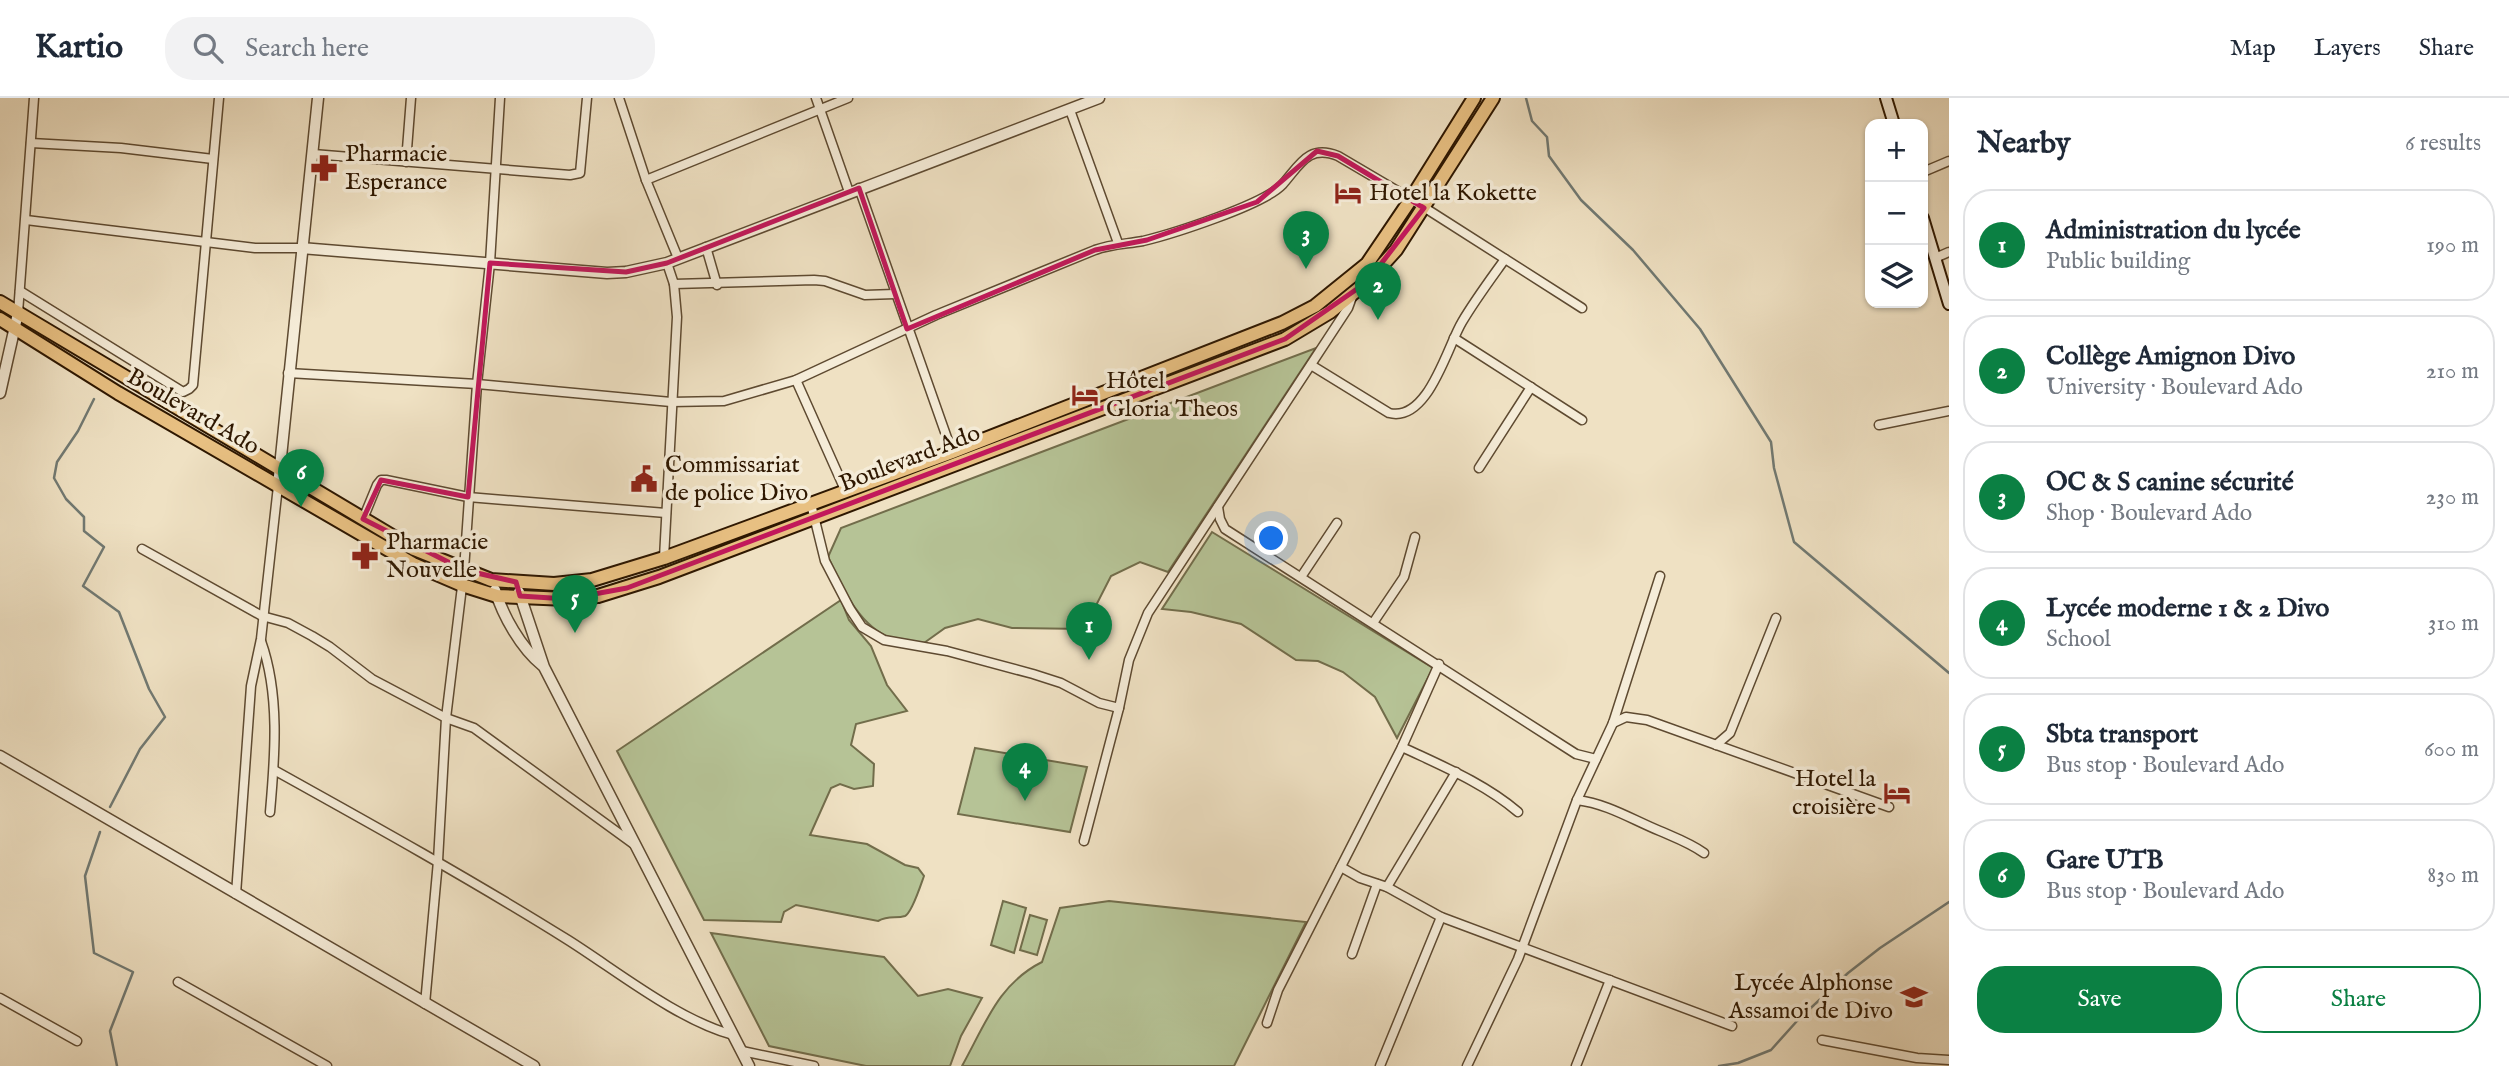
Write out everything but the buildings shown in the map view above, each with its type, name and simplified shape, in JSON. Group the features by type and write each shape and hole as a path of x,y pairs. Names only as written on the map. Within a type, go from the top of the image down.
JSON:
{"main road":[{"name":"Boulevard Ado","path":"0,302 414,549 491,580 554,584 583,582 664,558 845,492 1282,323 1315,306 1367,264 1411,200 1474,98"},
{"name":"Boulevard Ado","path":"0,320 118,393 413,564 496,596 567,599 598,596 659,578 1285,339 1307,328 1367,282 1396,250 1493,98"},
{"path":"1886,98 1892,119"},
{"path":"1928,235 1949,304"}],"street":[{"path":"0,393 18,313 34,98"},
{"path":"20,291 183,391 189,390 192,385 219,98"},
{"path":"236,894 251,686 261,639 281,469 288,373 318,98"},
{"path":"406,162 411,98"},
{"path":"425,1004 438,861 446,718 464,570 500,98"},
{"path":"313,154 570,175 580,173 587,98"},
{"path":"619,98 646,180 678,258"},
{"path":"816,98 849,192"},
{"path":"646,180 848,98"},
{"path":"26,220 255,248 301,248 607,273 626,272 667,263 1099,98"},
{"path":"1070,110 1118,243"},
{"path":"31,143 121,148 213,159"},
{"path":"288,373 477,384 671,402 724,401 796,380 907,329 1095,250 1118,243 1147,240 1257,202 1279,188 1317,151 1338,156 1582,308"},
{"path":"1928,170 1949,161"},
{"path":"859,188 951,452"},
{"path":"706,247 717,285"},
{"path":"1935,258 1949,252"},
{"path":"1311,365 1390,413 1396,415 1411,410 1430,390 1461,323 1505,259"},
{"path":"664,558 677,317 674,284 667,263"},
{"path":"674,284 717,285 814,280 825,281 865,295 895,294"},
{"path":"1084,841 1129,660 1148,613 1348,308 1352,294"},
{"path":"1454,338 1582,419"},
{"path":"796,380 845,492"},
{"path":"1479,468 1531,387"},
{"path":"1879,425 1949,411"},
{"path":"363,519 381,480 468,497 666,513"},
{"path":"811,504 825,561 862,627 884,640 947,651 1033,674 1073,688 1100,703 1119,708"},
{"path":"1218,507 1225,529 1576,754 1596,759"},
{"path":"1301,577 1337,523"},
{"path":"1373,623 1404,577 1415,537"},
{"path":"142,549 262,617 288,623 312,636 372,679 446,718 482,733 638,848"},
{"path":"1467,1066 1521,948 1577,800 1613,723 1660,576"},
{"path":"491,580 496,596 526,647 544,667"},
{"path":"516,582 544,667 749,1066"},
{"path":"1716,745 1730,733 1776,618"},
{"path":"261,639 271,670 274,770 270,812"},
{"path":"1267,1023 1278,990 1402,747 1439,664"},
{"path":"1613,723 1626,717 1647,720 1889,807"},
{"path":"1402,747 1456,772 1518,812"},
{"path":"0,756 534,1066"},
{"path":"274,770 438,861 568,939 696,1022 733,1035"},
{"path":"1387,887 1456,772"},
{"path":"1577,800 1622,812 1686,841 1704,853"},
{"path":"1341,867 1360,878 1387,887 1441,917 1732,1026"},
{"path":"1352,954 1377,884"},
{"path":"1380,1066 1441,917"},
{"path":"1576,1066 1610,980"},
{"path":"178,982 327,1066"},
{"path":"0,998 78,1041"},
{"path":"1822,1040 1916,1062 1949,1060"},
{"path":"742,1051 814,1066"}],"highlighted area":[{"path":"1317,151 1338,156 1424,208 1367,282 1285,339 627,588 567,599 520,596 516,582 464,570 363,519 381,480 468,497 490,263 626,272 667,263 859,188 907,329 1095,250 1147,240 1257,202"}],"green space":[{"path":"1316,348 1168,572 1140,562 1111,576 1084,629 1012,628 978,619 945,628 924,643 895,639 879,632 860,615 828,557 841,528"},
{"path":"1212,532 1433,668 1397,738 1375,697 1343,672 1318,661 1296,660 1241,624 1191,612 1162,609"},
{"path":"841,600 849,620 871,646 887,685 907,711 856,724 851,745 874,764 873,786 854,789 840,784 831,788 810,835 867,844 905,865 918,868 924,876 916,898 905,916 878,921 796,905 784,912 781,922 704,920 617,751"},
{"path":"975,748 1087,767 1070,832 958,814"},
{"path":"1003,901 1026,908 1014,953 991,945"},
{"path":"1109,901 1306,922 1234,1066 962,1066 1003,994 1027,971 1042,962 1060,908"},
{"path":"1030,915 1047,920 1037,955 1020,950"},
{"path":"711,933 884,957 918,996 948,989 982,998 961,1036 950,1066 866,1066 769,1046"}],"waterway":[{"path":"1526,98 1532,121 1547,137 1549,156 1581,200 1633,250 1700,329 1771,442 1774,468 1794,542 1949,673"},
{"path":"94,399 78,431 57,462 54,478 66,499 84,517 84,531 104,547 83,586 119,612 149,689 165,717 140,749 110,807"},
{"path":"100,832 85,876 94,953 133,972 110,1031 117,1066"},
{"path":"1719,1066 1738,1063 1771,1050 1797,1021 1848,973 1949,902"}],"place":[{"name":"Pharmacie Esperance","path":"324,168"},
{"name":"Hotel la Kokette","path":"1348,193"},
{"name":"OC & S canine sécurité","path":"1306,269"},
{"name":"Collège Amignon Divo","path":"1378,320"},
{"name":"Hôtel Gloria Theos","path":"1085,395"},
{"name":"Commissariat de police Divo","path":"644,479"},
{"name":"Gare UTB","path":"301,507"},
{"name":"Pharmacie Nouvelle","path":"365,556"},
{"name":"Sbta transport","path":"575,633"},
{"name":"Administration du lycée","path":"1089,660"},
{"name":"Hotel la croisière","path":"1897,793"},
{"name":"Lycée moderne 1 & 2 Divo","path":"1025,801"},
{"name":"Lycée Alphonse Assamoi de Divo","path":"1914,997"}]}
